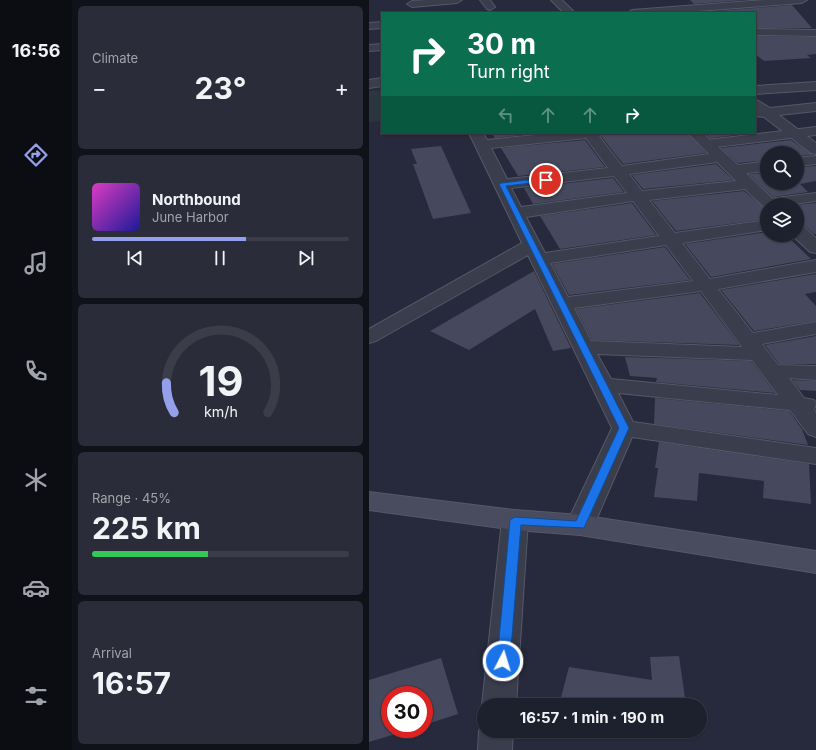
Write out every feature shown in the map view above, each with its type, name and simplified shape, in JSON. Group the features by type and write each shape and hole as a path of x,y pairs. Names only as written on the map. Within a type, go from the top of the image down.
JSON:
{"street":[{"path":"416,12 411,2 457,0"},
{"path":"556,0 569,12"},
{"path":"693,0 703,6"},
{"path":"796,0 811,7"},
{"path":"636,11 802,0"},
{"path":"369,26 381,25"},
{"path":"756,32 816,33"},
{"path":"369,48 381,47"},
{"path":"369,84 381,82"},
{"path":"756,90 816,86"},
{"path":"761,113 816,107"},
{"path":"761,113 796,134 816,150"},
{"path":"572,134 478,139 624,428"},
{"path":"592,134 772,371 807,406 816,429"},
{"path":"696,134 764,198"},
{"path":"502,184 619,171 721,157"},
{"path":"804,161 816,160"},
{"path":"734,170 760,167"},
{"path":"516,213 638,196 749,184"},
{"path":"369,337 536,252 672,240 760,226"},
{"path":"804,237 816,248"},
{"path":"562,304 706,285 816,266"},
{"path":"583,347 754,347 816,328"},
{"path":"772,371 816,373"},
{"path":"602,385 807,406"},
{"path":"624,428 816,456"},
{"path":"580,525 624,428"},
{"path":"369,501 515,520 580,525 816,562"},
{"path":"500,698 515,520"},
{"path":"495,750 496,738"}],"lane":[{"path":"707,144 816,131"},
{"path":"804,199 816,197"}],"shaded area":[{"path":"381,90 381,121 369,122 369,91"}],"building":[{"path":"690,0 745,0 694,4"},
{"path":"792,5 812,28 756,28 756,12 704,12"},
{"path":"756,36 816,37 816,54 807,55 811,58 764,61 756,55"},
{"path":"493,134 532,134 495,138"},
{"path":"603,134 688,134 706,153 623,164 601,136"},
{"path":"706,134 745,134 711,138"},
{"path":"585,140 605,167 518,176 501,148"},
{"path":"791,140 800,146 760,146 760,161 738,163 721,148"},
{"path":"441,146 471,213 433,219 413,164 417,164 411,149"},
{"path":"804,149 813,155 804,156"},
{"path":"716,164 733,180 643,189 632,175"},
{"path":"816,166 816,181 804,183 804,167"},
{"path":"760,173 760,185 749,174"},
{"path":"613,178 624,192 533,204 524,188"},
{"path":"804,188 808,192 773,197 766,190 804,190"},
{"path":"744,191 760,204 760,220 676,231 652,201"},
{"path":"632,203 656,235 560,249 540,216"},
{"path":"816,203 816,234 804,225 804,204"},
{"path":"760,233 760,242 793,242 811,259 711,277 685,244"},
{"path":"665,247 690,280 569,295 552,264"},
{"path":"534,271 571,348 553,351 535,309 469,350 430,331"},
{"path":"816,274 816,292 805,294 816,306 816,321 754,331 721,290"},
{"path":"700,293 739,345 592,340 576,309"},
{"path":"816,336 816,364 779,364 765,345"},
{"path":"625,357 751,361 775,393 656,382 657,378 630,376"},
{"path":"792,380 816,381 816,391 800,390"},
{"path":"655,398 789,411 802,429 808,445 654,424"},
{"path":"659,442 809,464 811,504 763,498 764,481 699,473 697,501 654,497 658,468 655,468"},
{"path":"679,656 685,698 561,698 569,667 652,680 650,657"},
{"path":"441,658 458,714 433,722 433,686 381,686 381,738 382,738 369,742 369,680"}],"route":[{"path":"503,661 515,520 580,525 624,428 502,184 546,180"}]}
